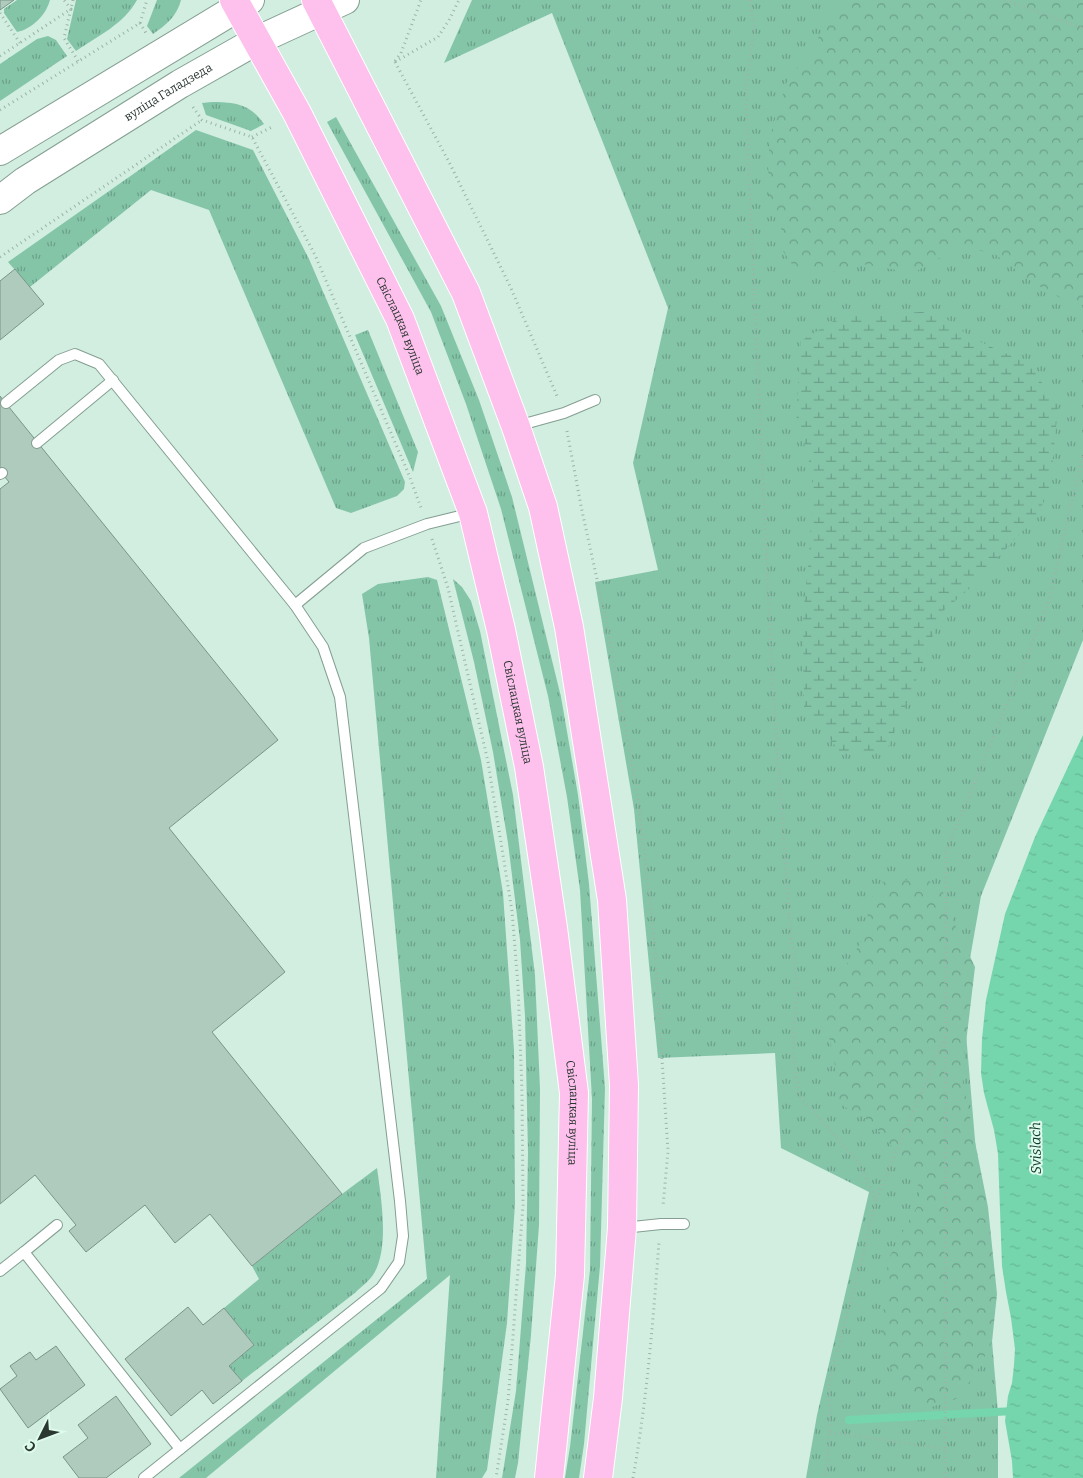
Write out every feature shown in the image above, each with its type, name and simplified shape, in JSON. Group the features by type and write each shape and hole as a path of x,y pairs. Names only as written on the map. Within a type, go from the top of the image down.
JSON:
{"main road":[{"name":"Свіслацкая вуліца","path":"240,2 256,41 297,113 400,319 473,513 501,630 529,767 553,928 574,1093 570,1275 549,1478"},
{"path":"0,151 240,2"},
{"path":"328,3 466,293 544,507 568,627 612,900 624,1085 622,1228 608,1398 598,1478"},
{"name":"вуліца Галадзеда","path":"0,200 25,181 180,84 328,3"}],"lane":[{"path":"6,403 59,360 75,354 99,364 295,605 323,647 340,697 400,1201 402,1236 400,1262 381,1288 144,1478"},
{"path":"37,443 113,380"},
{"path":"516,427 564,413 595,400"},
{"path":"295,605 364,548 427,524 473,513"},
{"path":"622,1228 684,1224"},
{"path":"0,1271 57,1225"},
{"path":"24,1252 180,1449"}],"path":[{"path":"64,0 71,9"},
{"path":"73,0 64,38 78,61"},
{"path":"0,110 140,23 147,0"},
{"path":"421,0 401,53 395,62 438,37 449,20 458,0"},
{"path":"750,0 754,30 746,86 748,157 772,676 791,940 797,981 793,1055 799,1095 858,1163 876,1200"},
{"path":"1005,0 1083,28"},
{"path":"0,56 71,9"},
{"path":"0,13 20,43"},
{"path":"140,23 148,35"},
{"path":"192,104 202,120 252,138 315,255 409,475 427,524 448,588 488,762 512,911 518,986 522,1092 522,1205 508,1401 496,1478"},
{"path":"0,257 202,120"},
{"path":"252,138 272,127"},
{"path":"945,1478 946,852 1047,607 1083,455"},
{"path":"825,1478 830,1432 829,1383 876,1200 945,1036"},
{"path":"830,1432 945,1449"}],"green space":[{"path":"17,0 50,0 42,16 33,25 17,32 4,13 4,9"},
{"path":"76,0 137,0 118,23 76,51 67,39"},
{"path":"157,0 181,0 177,11 170,20 153,34 147,26"},
{"path":"472,0 1083,0 1083,640 981,896 963,998 998,1412 998,1478 806,1478 817,1415 869,1192 781,1148 775,1053 658,1058 634,809 595,582 658,570 633,463 668,308 552,13 444,63"},
{"path":"843,0 1083,0 1083,303 1073,305 1035,284 992,252 958,249 931,262 914,273 862,264 826,273 798,273 783,251 781,223 769,200 768,159 772,128 789,75 811,57 826,18"},
{"path":"48,36 56,40 67,56 0,101 0,64 37,39"},
{"path":"202,103 235,104 247,108 259,117 264,124 251,131 206,115"},
{"path":"336,117 441,306 479,400 512,497 561,697 578,795 589,884 605,1088 600,1266 584,1444 579,1478 565,1478 590,1270 592,1099 580,890 567,797 548,696 501,509 466,404 431,312 327,122"},
{"path":"196,130 253,150 309,259 405,482 404,489 397,496 351,513 336,508 209,210 151,190 30,287 8,262"},
{"path":"936,311 972,338 1029,364 1058,406 1050,490 1037,515 970,588 942,612 886,752 841,753 804,707 803,615 809,558 813,476 796,415 801,341 840,317"},
{"path":"368,330 418,452 413,472 355,335"},
{"path":"428,577 437,580 481,760 503,893 514,1050 515,1204 507,1323 487,1470 482,1478 436,1478 450,1275 206,1478 179,1478 427,1279 369,638 362,594 378,584"},
{"path":"453,579 462,587 471,601 480,631 513,795 535,975 540,1089 539,1225 531,1335 515,1478 502,1478 516,1391 526,1264 528,1153 525,1016 520,940 508,843 493,752 474,662"},
{"path":"926,878 947,896 954,923 975,967 962,1077 988,1207 997,1294 992,1342 975,1375 956,1399 925,1409 898,1387 880,1338 890,1256 920,1202 917,1176 871,1122 838,1103 834,1057 827,1029 825,993 852,957 867,931 868,903 882,882"},
{"path":"377,1168 382,1208 383,1237 378,1264 373,1275 356,1292 242,1381 229,1366 254,1345 224,1308 259,1279 252,1266"}],"water":[{"name":"Svislach","path":"1083,735 1083,1478 1013,1478 1005,1421 1008,1396 1012,1383 1015,1349 1002,1266 998,1154 981,1073 982,1039 986,1000 1005,914 1035,837"}],"building":[{"path":"0,0 14,0 0,10"},
{"path":"15,269 44,304 0,340 0,281"},
{"path":"0,396 278,740 169,828 285,972 212,1032 342,1194 252,1266 210,1214 175,1243 145,1205 86,1252 69,1231 76,1225 35,1175 0,1204 0,489 9,482 0,471"},
{"path":"188,1307 203,1325 224,1308 254,1345 229,1366 242,1381 213,1404 202,1390 171,1416 125,1359"},
{"path":"56,1346 85,1385 28,1428 0,1389 17,1376 10,1366 30,1352 36,1360"},
{"path":"116,1396 151,1444 106,1478 79,1478 63,1457 88,1438 78,1425"}],"waterway":[{"path":"849,1420 1014,1411"}]}
